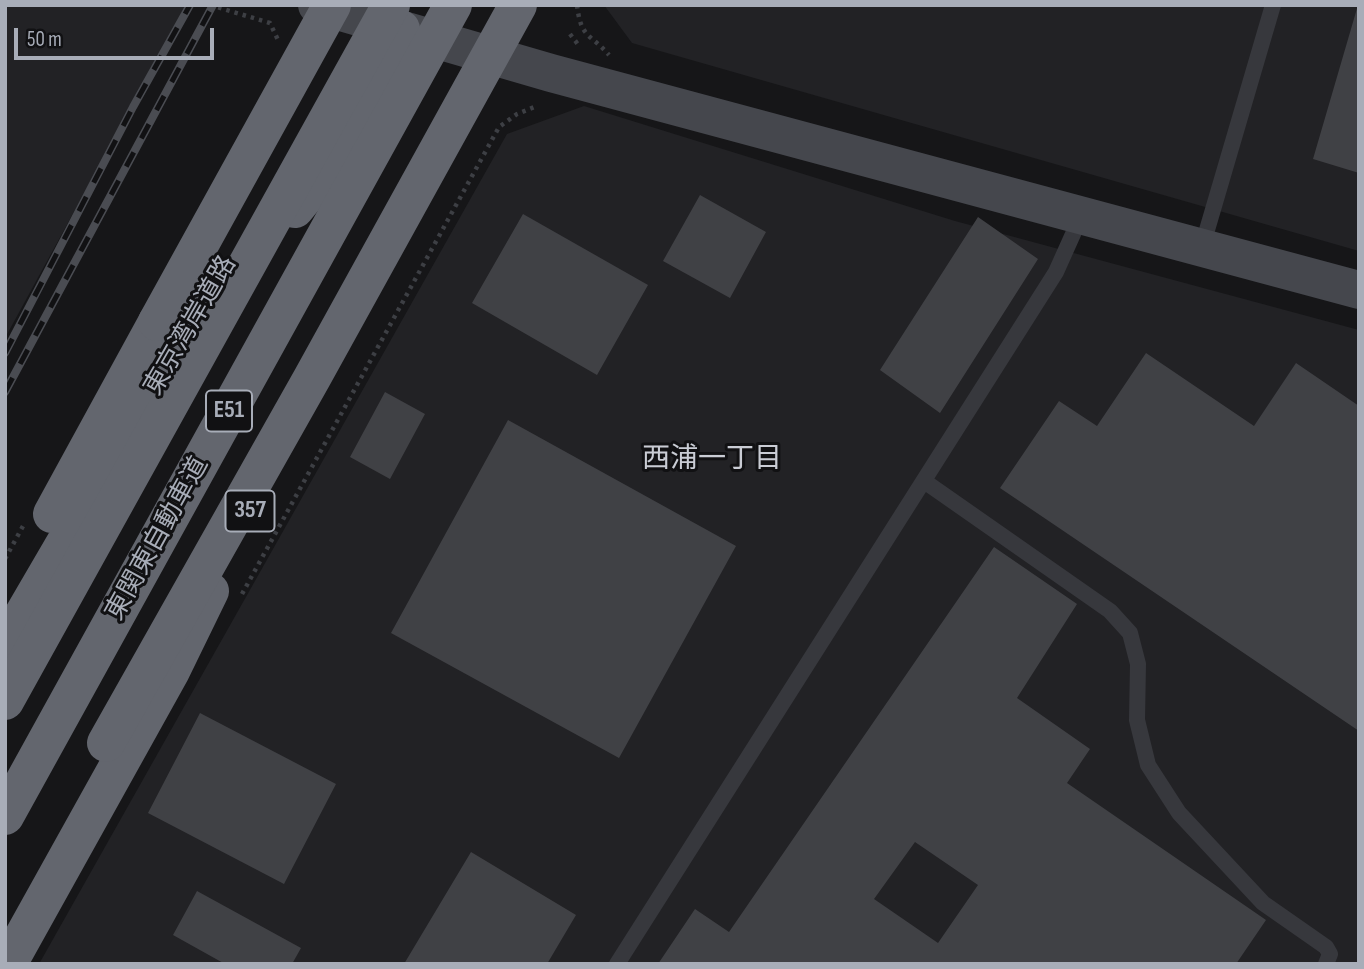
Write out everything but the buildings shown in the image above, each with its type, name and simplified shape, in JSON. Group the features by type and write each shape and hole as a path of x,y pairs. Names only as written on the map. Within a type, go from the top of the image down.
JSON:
{"highway":[{"name":"東京湾岸道路","path":"6,598 332,5"},
{"name":"東関東自動車道","path":"5,816 453,5"},
{"name":"357","path":"8,964 171,671 454,99 506,5"},
{"name":"357","path":"5,923 312,378 518,5"},
{"name":"東京湾岸道路","path":"5,646 237,248 386,13"},
{"name":"東関東自動車道","path":"5,701 386,13"}],"street":[{"path":"317,5 386,13 480,53 1359,290"}],"lane":[{"path":"1202,247 1272,5"},
{"path":"617,964 1056,272 1082,214"},
{"path":"924,481 1110,611 1130,633 1138,664 1137,720 1148,765 1179,813 1263,903 1326,947 1330,954 1326,964"}],"path":[{"path":"576,5 578,20 584,33 604,49"},
{"path":"241,596 499,127 517,114 537,106"}],"shaded area":[{"path":"5,5 187,5 5,338"},
{"path":"604,5 1359,5 1359,251 632,43"},
{"path":"584,106 955,221 1359,330 1359,964 39,964 507,134"}],"railway":[{"path":"5,353 133,107 190,5"},
{"path":"5,392 213,5"}],"district":[{"name":"西浦一丁目","path":"712,460"}]}
